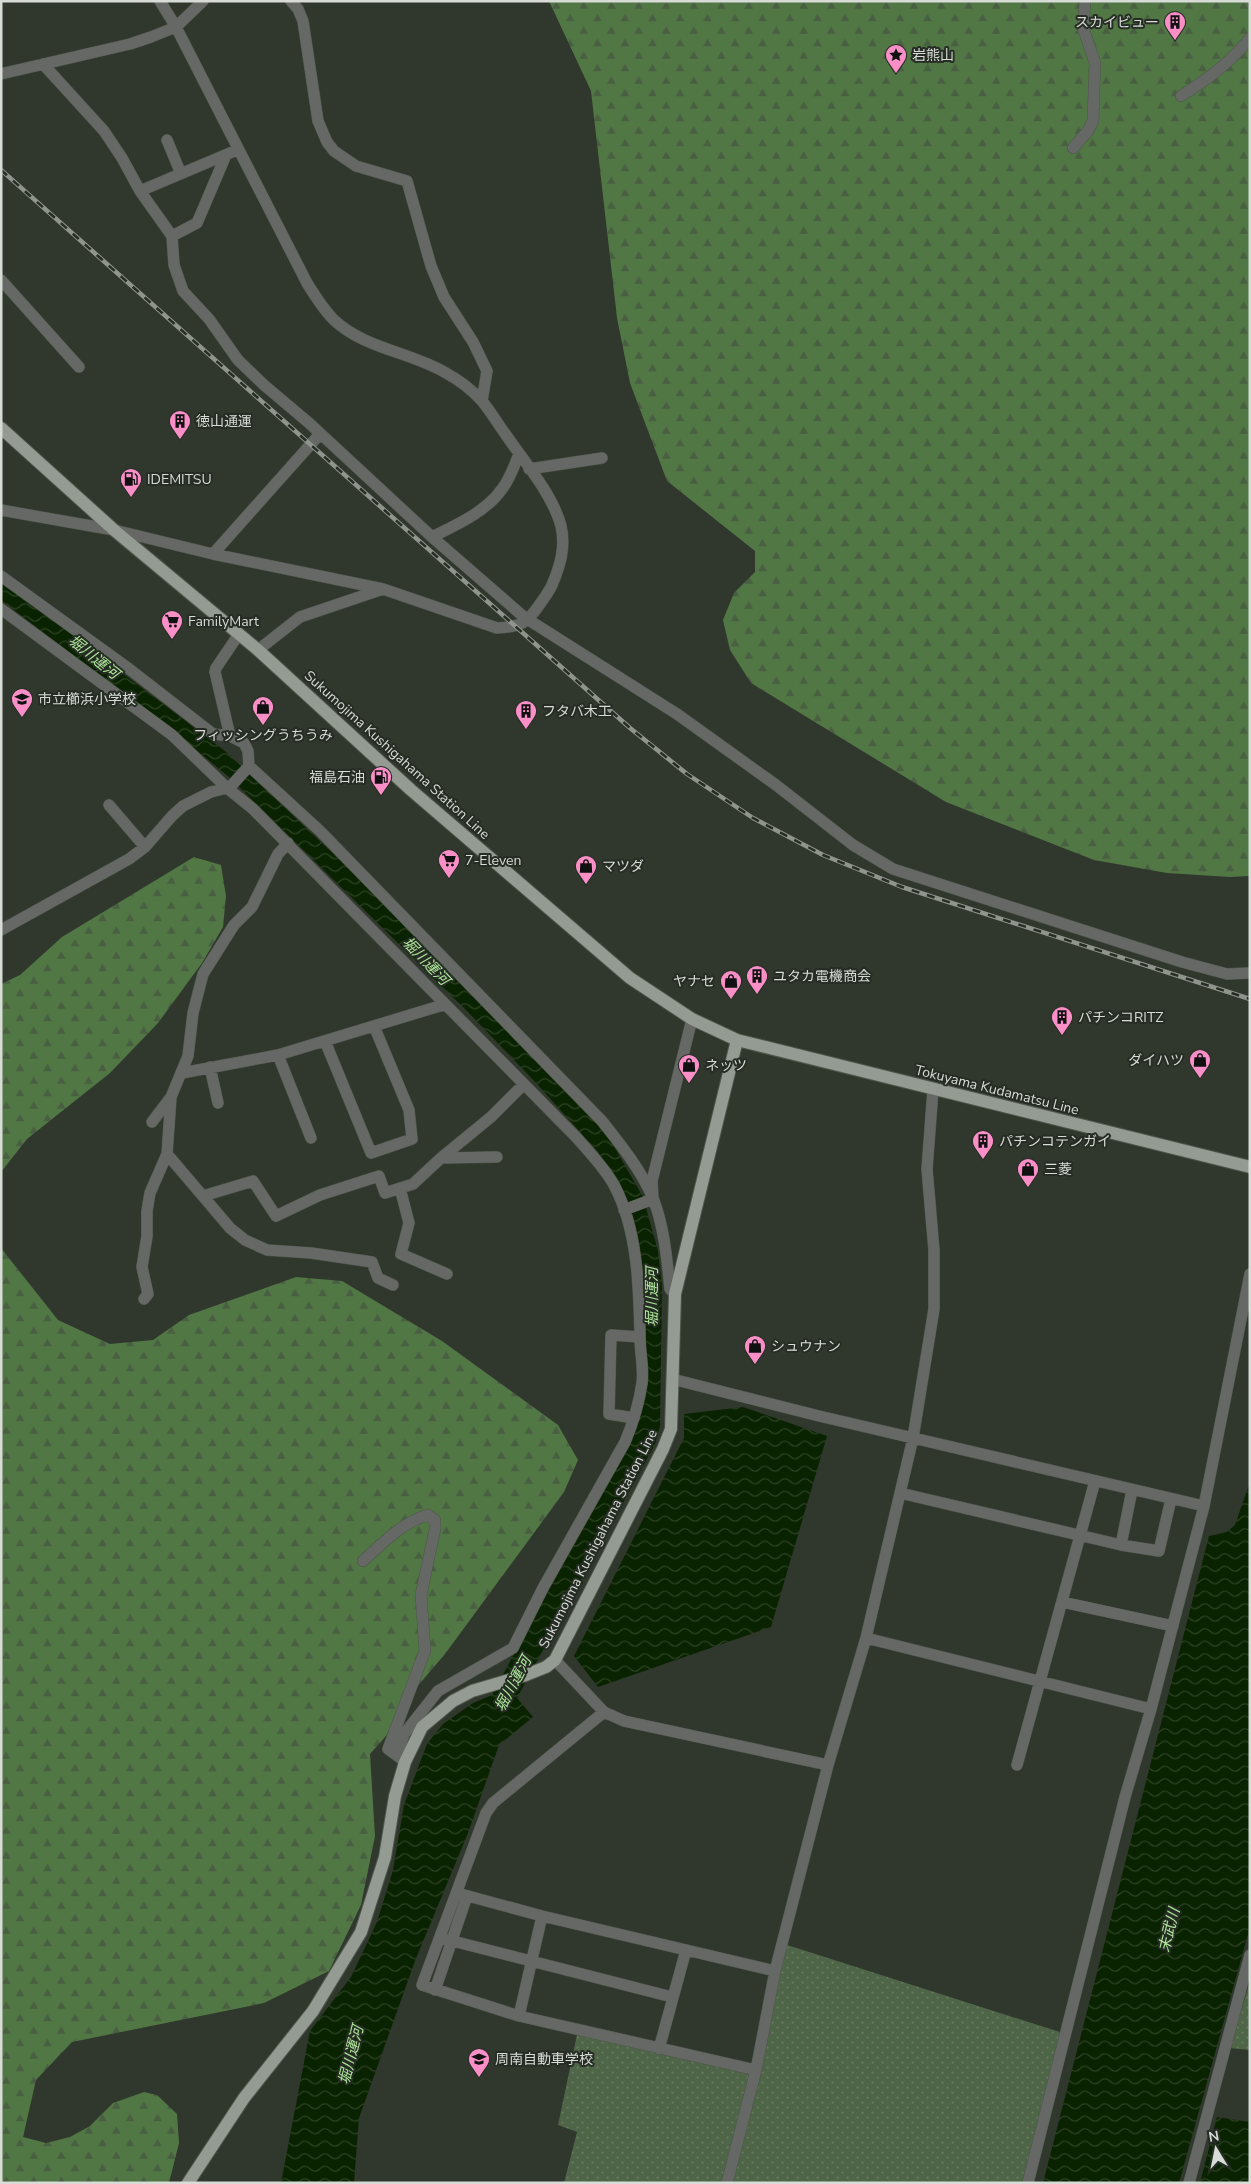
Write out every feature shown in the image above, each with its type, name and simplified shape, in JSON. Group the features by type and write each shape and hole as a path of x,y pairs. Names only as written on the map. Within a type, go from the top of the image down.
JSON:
{"main road":[{"name":"Sukumojima Kushigahama Station Line","path":"1,428 114,530 258,650 411,790 630,978 692,1019 737,1040 686,1257 675,1294 671,1429 663,1449 550,1663 526,1675 472,1691 452,1701 422,1727 401,1759 385,1857 361,1932 313,2011 244,2098 188,2183"},
{"name":"Tokuyama Kudamatsu Line","path":"737,1040 1250,1167"}],"street":[{"path":"1,510 114,530 214,554 383,588 497,628 514,626 528,621 550,589 561,563 563,544 561,526 550,501 482,401 446,372 422,361 377,346 356,335 335,321 322,307 307,283 237,150 176,27 160,1"},
{"path":"1,74 130,44 176,27 203,1"},
{"path":"291,1 298,9 303,21 318,121 327,142 334,151 356,166 407,181 431,266 444,297 478,350 487,371 482,401"},
{"path":"1074,148 1088,131 1093,121 1095,63 1083,28 1085,1"},
{"path":"1181,96 1230,60 1250,38"},
{"path":"43,64 104,132 122,158 140,191 172,236 174,265 183,291 209,319 238,360 432,538 528,621 678,714 776,786 853,846 893,869 1182,962 1227,974 1250,974"},
{"path":"167,140 181,174"},
{"path":"140,191 237,150"},
{"path":"172,236 197,222 226,155"},
{"path":"1,280 79,367"},
{"path":"214,554 319,434"},
{"path":"432,538 464,521 495,498 503,489 519,454"},
{"path":"529,469 602,458"},
{"path":"1,576 128,668 213,734 230,736 244,742 248,750 248,768 230,786 211,792 183,806 161,827 145,847 129,859 1,930"},
{"path":"258,650 300,617 383,588"},
{"path":"1,610 172,735 230,786 288,843 443,1005 576,1137 606,1171 626,1210 640,1307 642,1382 634,1418 625,1442 543,1588 513,1648 438,1691 404,1734 401,1759"},
{"path":"230,736 216,668 239,634"},
{"path":"248,768 320,831 602,1121 635,1166 651,1200 662,1232 670,1288 675,1294"},
{"path":"109,805 145,847"},
{"path":"152,1122 171,1097 182,1073 190,1046 193,1012 203,974 234,925 252,907 278,854 288,843"},
{"path":"182,1073 278,1055 443,1005"},
{"path":"651,1200 652,1181 692,1019"},
{"path":"325,1042 371,1153 412,1139 409,1110 374,1026"},
{"path":"278,1055 312,1138"},
{"path":"210,1067 218,1103"},
{"path":"203,1196 253,1181 276,1216 320,1195 379,1176 385,1193 413,1184 491,1117 523,1085"},
{"path":"727,2183 756,2070 775,1971 828,1765 866,1638 913,1438 934,1309 934,1250 927,1169 933,1090"},
{"path":"144,1299 148,1294 142,1267 148,1236 147,1211 150,1193 167,1154 171,1097"},
{"path":"167,1154 230,1228 245,1240 267,1250 311,1253 372,1262 378,1278 393,1285"},
{"path":"441,1158 496,1157"},
{"path":"400,1188 409,1223 401,1254 448,1274"},
{"path":"626,1210 651,1200"},
{"path":"1028,2183 1123,1806 1151,1709 1204,1506 1250,1274"},
{"path":"634,1418 609,1414 611,1336 640,1337"},
{"path":"672,1380 1204,1506"},
{"path":"1017,1765 1095,1481"},
{"path":"1121,1545 1132,1490"},
{"path":"900,1493 1121,1545 1158,1551 1171,1499"},
{"path":"363,1562 400,1529 420,1517 428,1515 435,1520 435,1529 421,1595 425,1651 388,1749 401,1759"},
{"path":"1062,1602 1173,1626"},
{"path":"866,1638 1151,1709"},
{"path":"550,1663 604,1712 624,1721 828,1765"},
{"path":"604,1712 493,1803 486,1813 462,1894 446,1939 422,1985 519,2016 756,2070"},
{"path":"462,1894 542,1916 775,1971"},
{"path":"519,2016 542,1916"},
{"path":"446,1939 672,1997"},
{"path":"659,2049 686,1950"},
{"path":"1189,2183 1250,1955"}],"shaded area":[{"path":"781,1943 1066,2034 1028,2183 564,2183 577,2132 558,2125 578,2030 756,2070"},
{"path":"1250,1982 1250,2050 1229,2048"}],"green space":[{"path":"549,1 1250,1 1250,876 1230,877 1167,873 1094,860 946,802 751,683 730,650 723,620 734,593 755,572 755,551 667,481 630,383 617,318 591,91"},
{"path":"194,857 221,865 226,896 223,927 202,963 158,1023 110,1073 27,1139 1,1172 1,984 20,975 62,937"},
{"path":"1,1248 58,1320 110,1344 153,1340 189,1315 296,1277 342,1281 442,1341 558,1425 578,1460 564,1492 445,1654 404,1702 394,1727 370,1754 375,1836 361,1905 329,1971 264,2003 72,2042 36,2080 23,2137 46,2143 70,2137 90,2126 113,2103 144,2092 157,2095 177,2114 179,2143 169,2183 1,2183"}],"water":[{"name":"堀川運河","path":"1,581 225,751 364,883 605,1131 643,1197 658,1251 662,1287 660,1426 655,1444 517,1698 533,1717 499,1745 468,1833 415,1961 359,2118 354,2183 281,2183 310,2031 351,1977 377,1922 393,1870 404,1805 427,1744 443,1724 473,1703 492,1695 582,1528 632,1441 640,1413 636,1231 628,1201 598,1152 538,1085 465,1009 229,777 189,744 1,600"},
{"path":"743,1407 827,1436 771,1627 598,1687 574,1656 684,1438 684,1414"},
{"name":"末武川","path":"1250,1482 1250,1927 1179,2183 1043,2183 1209,1536 1227,1532 1235,1525"},
{"path":"1217,2117 1250,2122 1250,2183 1200,2183"}],"railway":[{"path":"1,170 630,728 687,774 753,818 823,855 902,887 1250,999"}],"place":[{"name":"スカイビュー","path":"1175,41"},
{"name":"岩熊山","path":"896,74"},
{"name":"徳山通運","path":"180,440"},
{"name":"IDEMITSU","path":"131,498"},
{"name":"FamilyMart","path":"172,640"},
{"name":"市立櫛浜小学校","path":"22,718"},
{"name":"フィッシングうちうみ","path":"263,726"},
{"name":"フタバ木工","path":"526,730"},
{"name":"福島石油","path":"381,796"},
{"name":"7-Eleven","path":"449,879"},
{"name":"マツダ","path":"586,885"},
{"name":"ユタカ電機商会","path":"757,995"},
{"name":"ヤナセ","path":"731,1000"},
{"name":"パチンコRITZ","path":"1062,1036"},
{"name":"ダイハツ","path":"1200,1079"},
{"name":"ネッツ","path":"689,1084"},
{"name":"パチンコテンガイ","path":"983,1160"},
{"name":"三菱","path":"1028,1188"},
{"name":"シュウナン","path":"755,1365"},
{"name":"周南自動車学校","path":"479,2078"}]}
